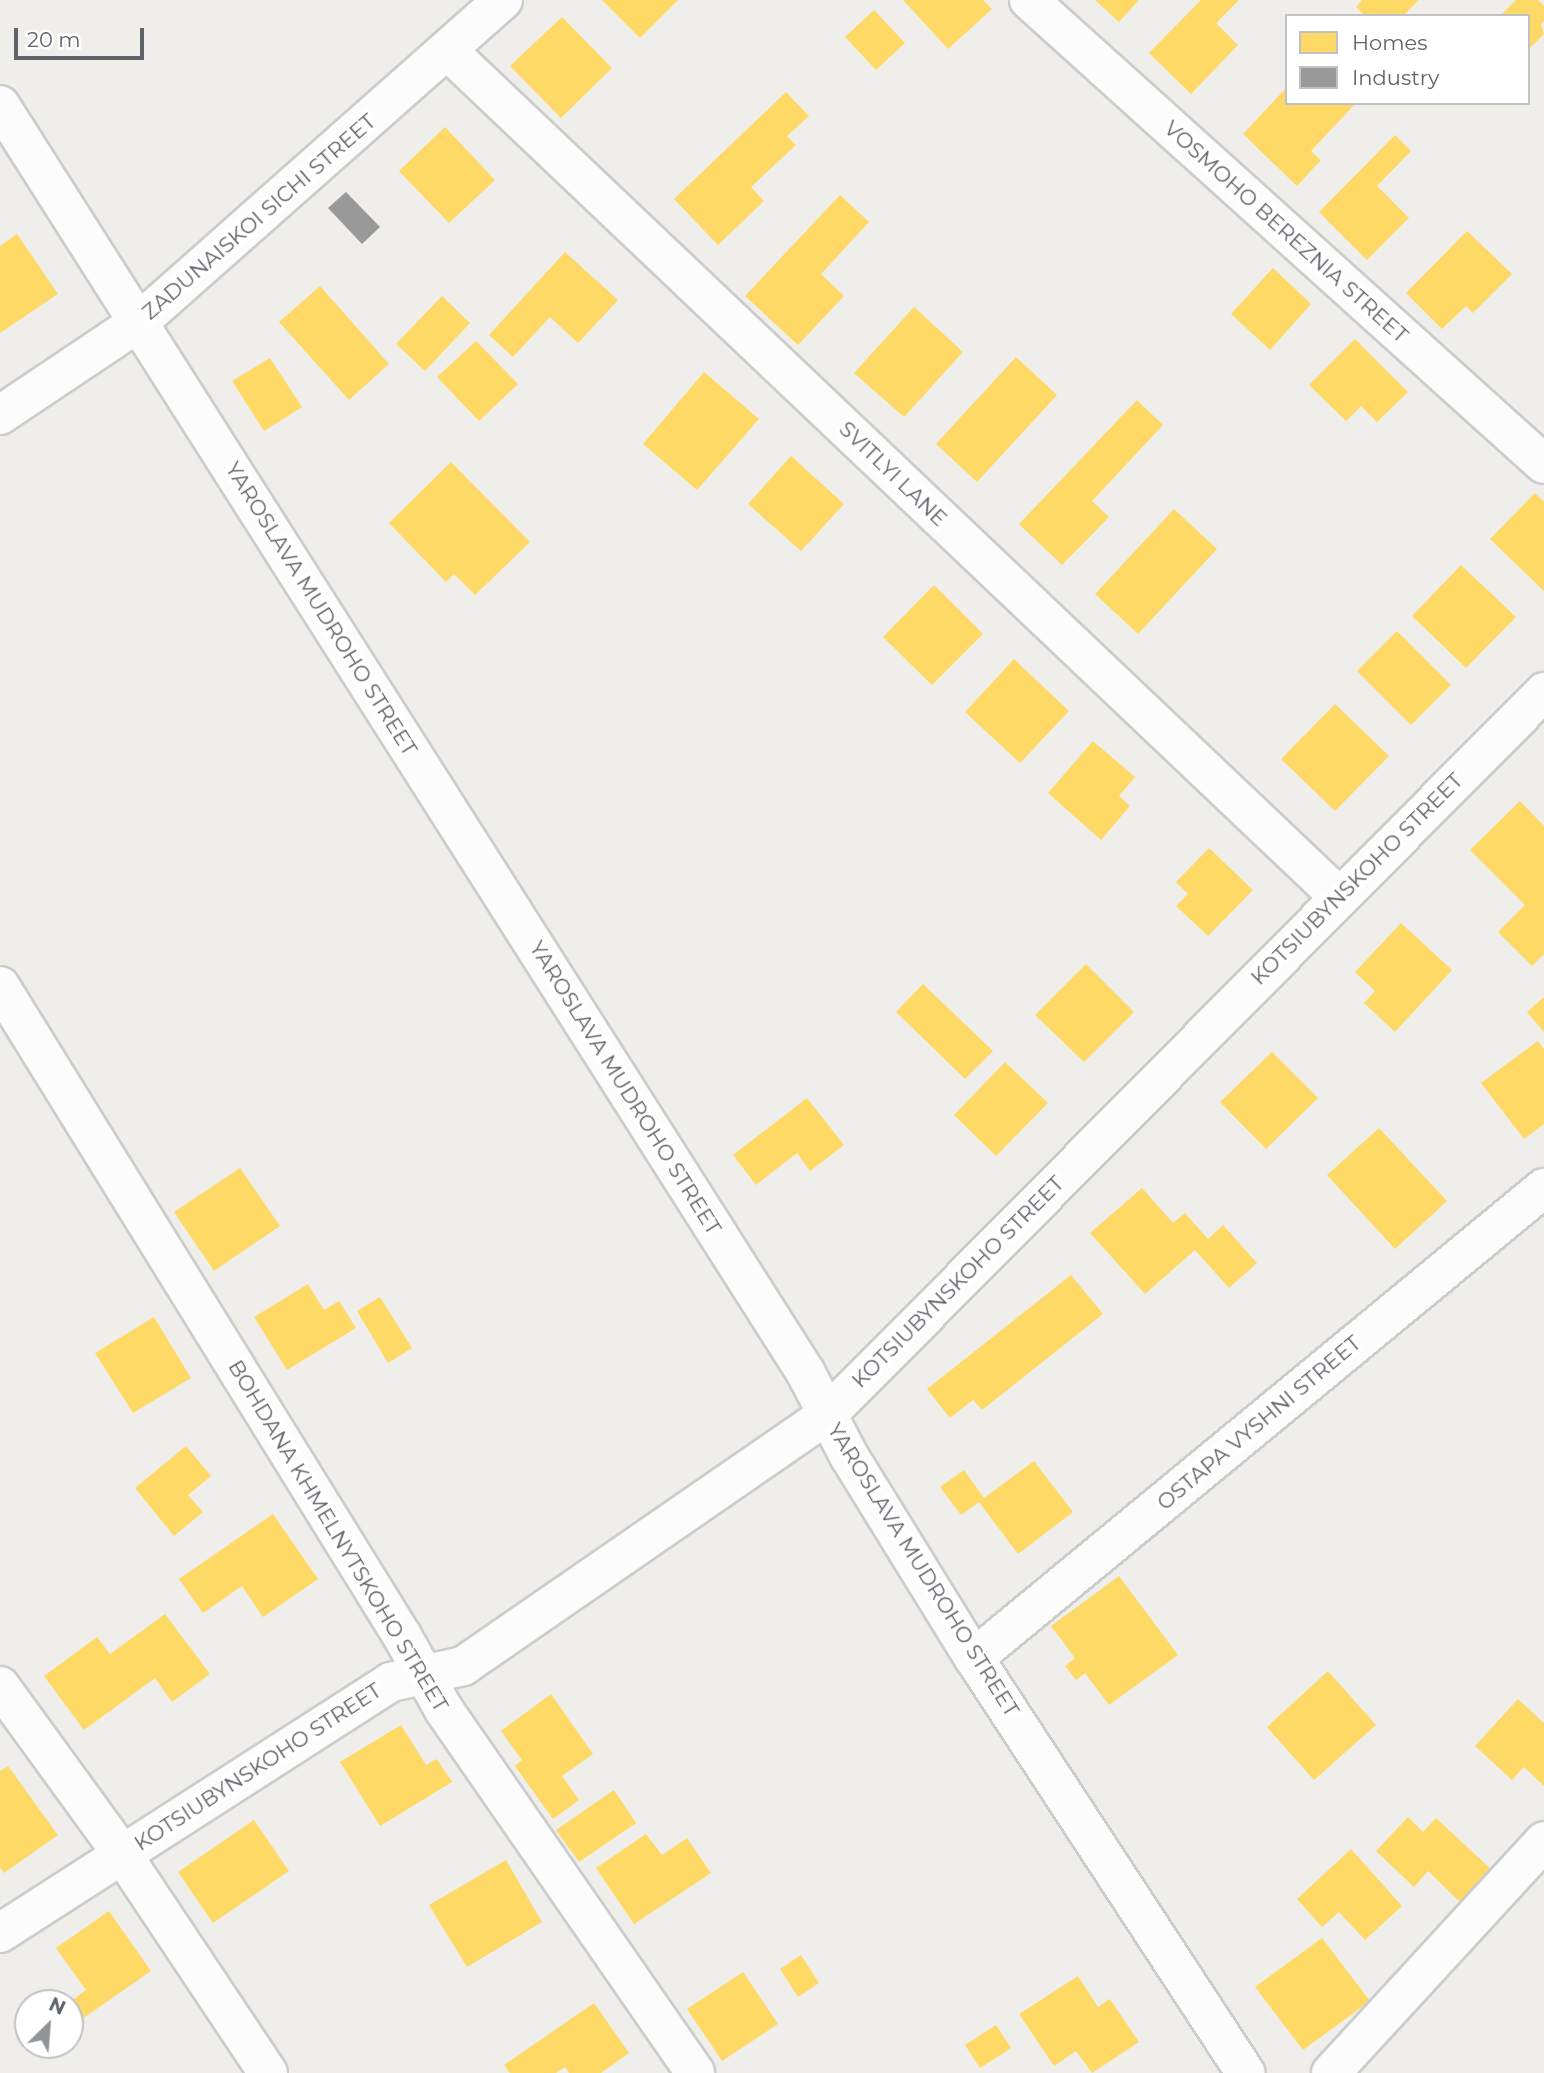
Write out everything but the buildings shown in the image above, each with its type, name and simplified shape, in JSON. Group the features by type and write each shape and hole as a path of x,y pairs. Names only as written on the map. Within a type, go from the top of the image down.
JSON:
{"street":[{"name":"ZADUNAISKOI SICHI STREET","path":"0,415 139,322 503,0"},
{"name":"VOSMOHO BEREZNIA STREET","path":"1029,0 1544,464"},
{"name":"SVITLYI LANE","path":"448,51 1338,896"},
{"name":"YAROSLAVA MUDROHO STREET","path":"0,105 799,1361 849,1456 974,1658 1246,2073"},
{"name":"KOTSIUBYNSKOHO STREET","path":"0,1933 391,1682 463,1666 828,1414 1338,896 1544,692"},
{"name":"BOHDANA KHMELNYTSKOHO STREET","path":"0,986 443,1710 622,1963 695,2073"},
{"name":"OSTAPA VYSHNI STREET","path":"974,1658 1544,1188"},
{"path":"0,1686 122,1854 268,2073"},
{"path":"1331,2073 1544,1841"}]}
